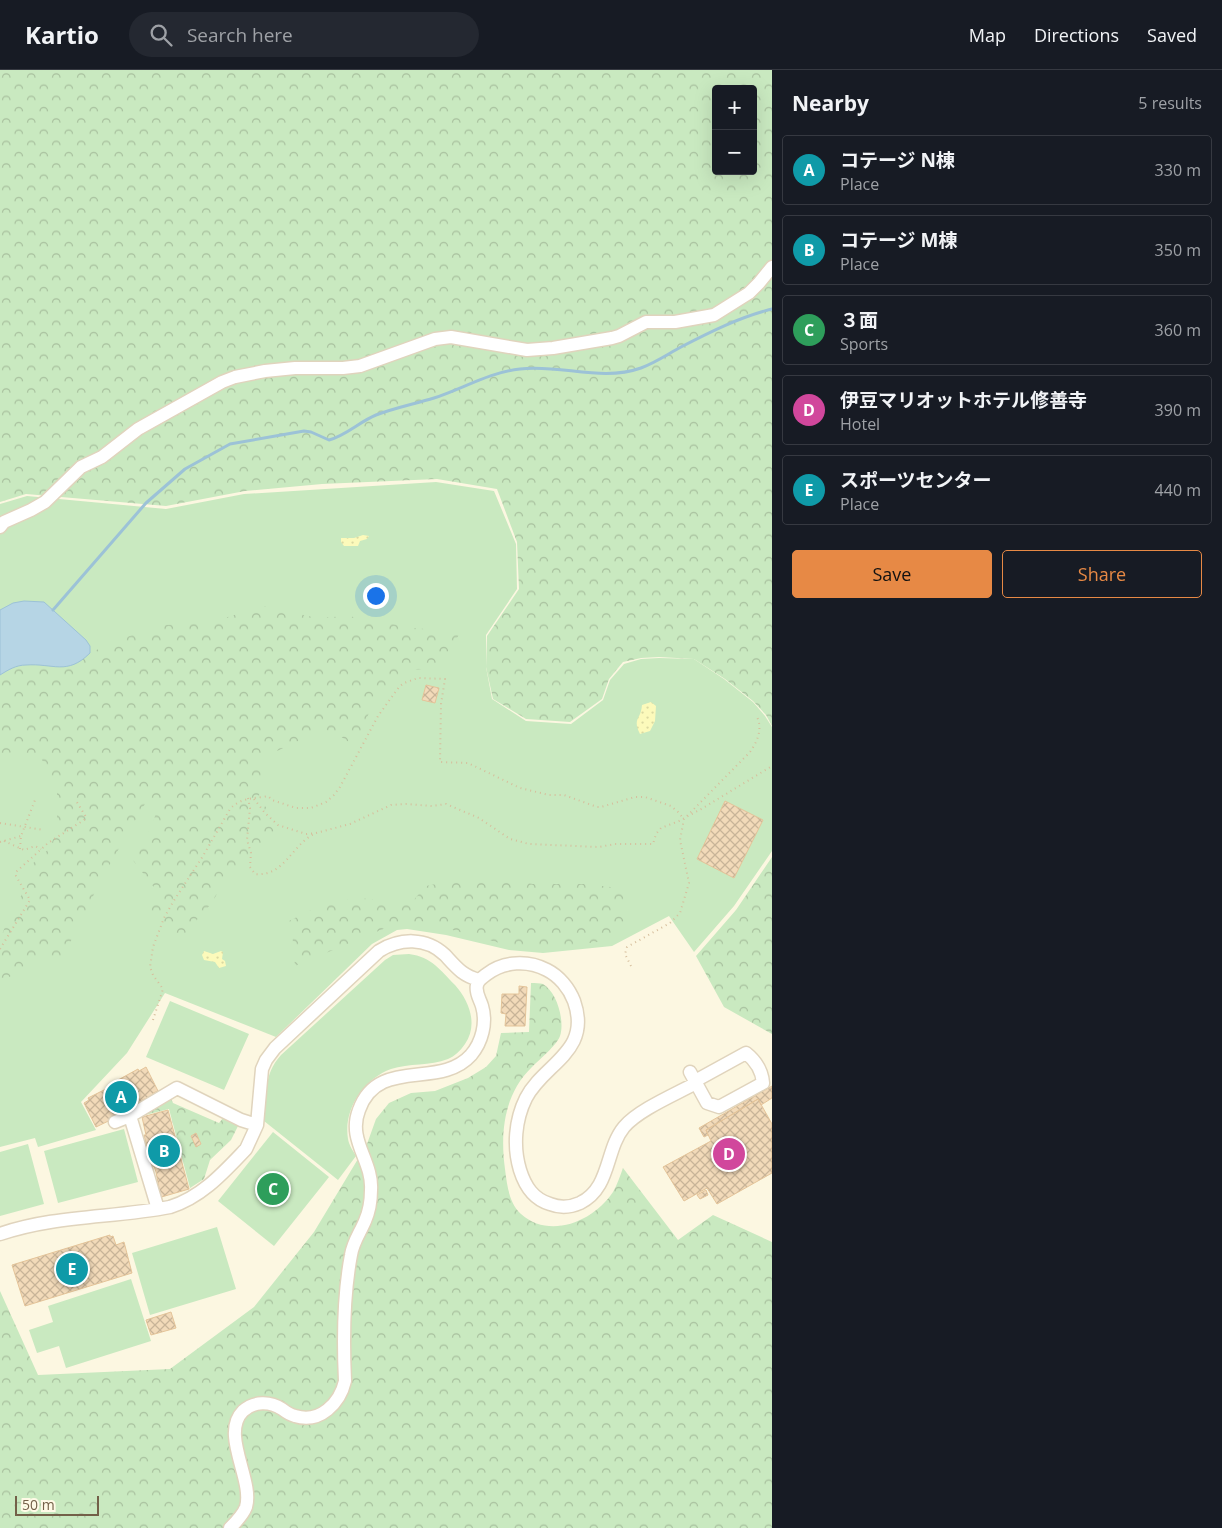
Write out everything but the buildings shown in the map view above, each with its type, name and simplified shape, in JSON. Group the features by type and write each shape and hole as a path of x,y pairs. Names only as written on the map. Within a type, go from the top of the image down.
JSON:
{"street":[{"path":"0,527 4,522 44,502 81,468 109,452 138,429 222,382 265,371 360,366 435,339 451,337 527,350 612,338 646,322 676,322 714,316 759,284 772,268"},
{"path":"0,1234 19,1227 41,1223 158,1209 179,1204 203,1190 246,1149 257,1125 262,1069 275,1048 379,951 388,945 408,941 428,944 445,956 464,974 479,980"},
{"path":"230,1528 240,1517 247,1501 234,1434 238,1418 243,1411 258,1403 266,1402 274,1404 295,1416 312,1417 328,1410 343,1390 345,1381 343,1309 350,1256 357,1236 366,1220 372,1183 370,1172 358,1146 355,1132 356,1118 361,1104 369,1092 386,1080 400,1076 449,1069 465,1061 480,1039 484,1022 477,992 479,980 497,968 518,963 528,964 548,970 557,977 571,993 575,1003 577,1024 572,1044 563,1058 530,1092 517,1126 516,1145 520,1172 532,1194 545,1203 560,1207 576,1205 589,1197 606,1173 616,1140 629,1122 694,1079 746,1053 767,1074 763,1083 720,1107 707,1103 694,1079"},
{"path":"115,1122 130,1116 177,1088 241,1120 257,1125"},
{"path":"130,1116 158,1209"}],"path":[{"path":"153,1020 163,988 153,975 150,961 153,947 164,918 230,809 234,804 248,798 268,796 272,800 289,807 307,809 330,799 340,787 378,716 394,692 404,683 425,677 445,680 441,704 440,762 468,762 520,788 564,795 597,807 636,797 645,797 671,806 684,819"},
{"path":"631,966 624,954 627,948 670,923 682,907 690,883 680,840 684,819 740,763 755,745 760,725 757,717"},
{"path":"248,798 250,808 247,840 251,853 250,867 255,874 268,874 279,868 306,839 316,833 350,824 388,806 406,804 450,805 491,825 510,839 529,844 599,847 615,844 653,844 656,834 661,828 684,819 772,766"},
{"path":"254,798 265,813 278,824 299,832 316,833"},
{"path":"0,949 30,900 16,876 16,872 41,849 84,820 86,817 74,799"},
{"path":"20,849 25,826 36,800"},
{"path":"0,823 44,830"},
{"path":"0,842 22,836"},
{"path":"4,841 24,850 35,846 41,849"}],"green space":[{"path":"0,70 772,70 772,726 766,715 753,701 725,679 694,659 659,657 623,662 609,679 602,699 570,722 526,719 493,699 486,667 487,636 519,589 517,542 497,489 437,479 322,484 245,491 166,506 26,494 0,502"},
{"path":"436,482 494,491 516,544 517,589 486,635 486,667 492,699 526,721 571,724 603,700 610,680 624,664 641,659 694,659 724,679 753,702 772,727 772,851 734,906 694,952 669,916 612,946 543,953 509,950 446,935 407,929 397,930 372,944 276,1037 165,993 127,1053 81,1102 96,1130 38,1147 35,1138 0,1147 0,504 27,496 166,509 244,494"},
{"path":"264,606 317,618 348,616 414,628 461,632 446,654 446,666 409,671 388,684 375,702 358,740 350,743 324,729 262,758 259,797 283,833 270,846 232,869 211,904 180,939 149,911 159,894 132,859 152,825 158,807 149,797 103,876 63,957 41,961 19,969 0,985 0,940 8,919 21,896 26,871 51,847 57,823 57,793 51,776 41,758 15,752 0,757 0,677 15,669 25,667 58,668 74,666 108,643 164,625 191,624 221,619"},
{"path":"772,857 772,1034 724,1007 696,956 736,910"},
{"path":"500,878 533,884 587,884 618,888 626,897 626,915 622,927 597,942 544,949 507,945 420,921 388,927 295,966 292,931 283,924 325,903 359,898 411,903 426,886 461,879 486,883"},
{"path":"409,954 430,961 455,985 468,1006 472,1021 469,1037 461,1049 451,1058 434,1063 391,1069 372,1080 364,1088 352,1106 347,1128 351,1148 356,1156 338,1180 264,1121 268,1078 281,1055 385,960 393,955"},
{"path":"531,983 543,984 552,993 561,1015 561,1030 555,1044 532,1067 515,1089 506,1114 503,1141 504,1155 509,1193 517,1210 532,1222 545,1226 571,1224 583,1219 605,1202 613,1192 623,1168 678,1240 713,1215 772,1242 772,1528 0,1528 0,1291 38,1375 170,1369 254,1307 314,1232 367,1144 376,1119 389,1103 411,1093 435,1091 468,1078 486,1067 496,1056 501,1033 529,1032"},
{"path":"170,1001 249,1034 224,1090 146,1057"},
{"path":"170,1096 173,1103 219,1123 223,1118 239,1124 231,1140 210,1160 204,1179 190,1188 169,1109 141,1116"},
{"path":"124,1129 138,1182 58,1203 44,1151"},
{"path":"273,1132 329,1177 274,1246 218,1201"},
{"path":"28,1144 44,1204 0,1216 0,1152"},
{"path":"217,1227 236,1289 150,1315 132,1253"},
{"path":"131,1279 151,1341 66,1368 59,1346 37,1353 29,1330 53,1322 48,1306"}],"sand":[{"path":"363,535 369,536 367,539 360,541 358,546 344,546 341,542 341,538 354,538"},
{"path":"651,702 656,706 655,721 650,731 640,734 637,722 642,705"},
{"path":"204,951 213,954 223,952 222,959 225,961 226,966 219,968 215,962 204,960 202,955"}],"water":[{"path":"24,601 44,602 86,640 90,646 90,653 82,660 67,666 22,665 0,675 0,610 13,603"}],"waterway":[{"path":"53,610 146,503 185,469 230,444 304,431 329,440 342,435 376,415 434,398 487,377 509,371 535,368 596,373 626,372 651,364 725,325 772,309"}],"place":[{"name":"コテージ N棟","path":"121,1097"},
{"name":"コテージ M棟","path":"164,1151"},
{"name":"伊豆マリオットホテル修善寺","path":"729,1154"},
{"name":"３面","path":"273,1189"},
{"name":"スポーツセンター","path":"72,1269"}]}
